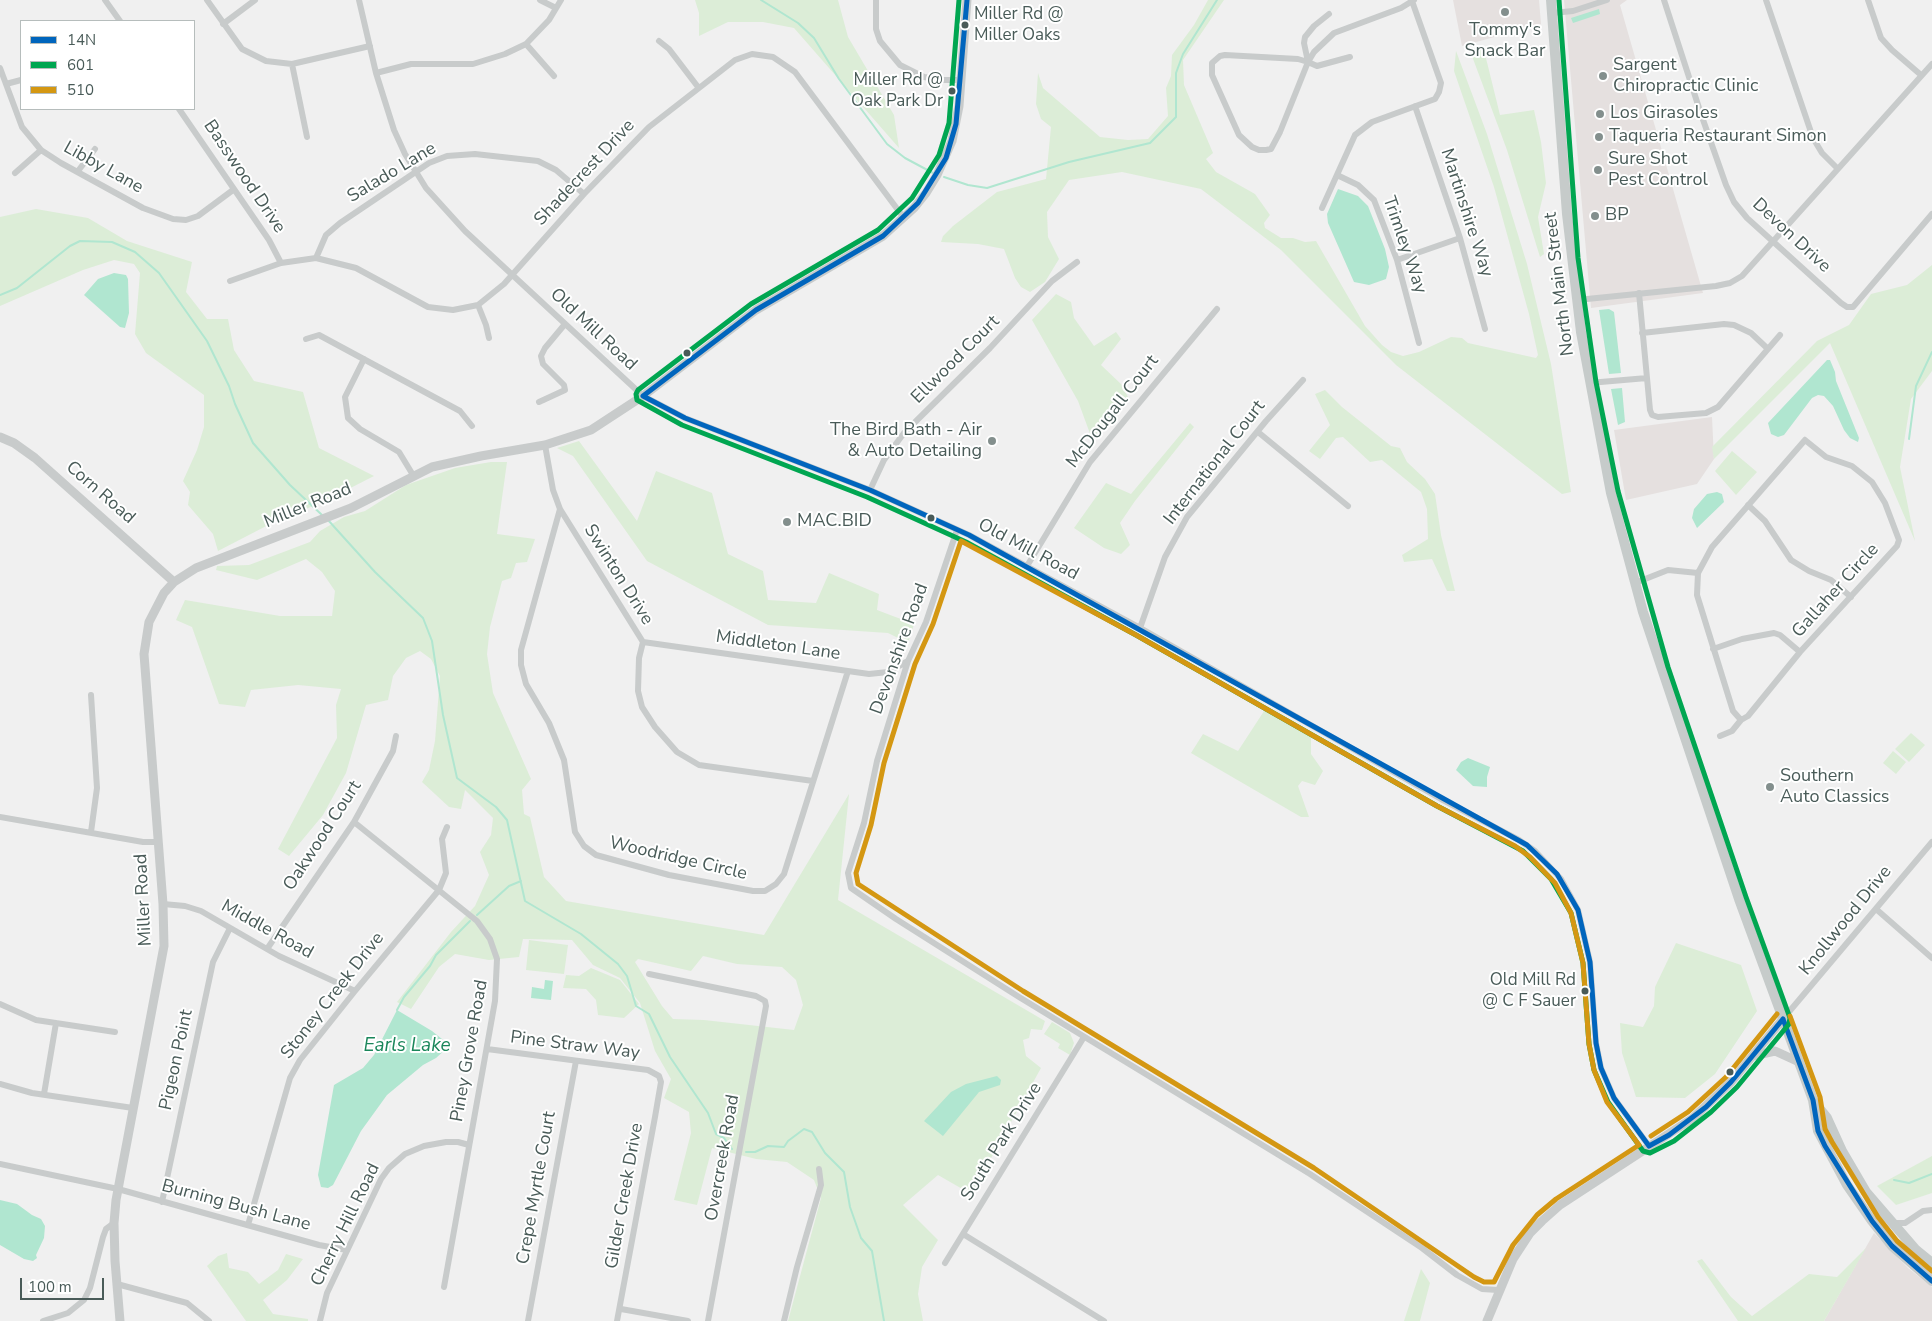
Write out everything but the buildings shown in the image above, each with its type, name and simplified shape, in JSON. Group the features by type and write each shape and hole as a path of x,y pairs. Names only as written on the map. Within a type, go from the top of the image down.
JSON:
{"main road":[{"name":"North Main Street","path":"1551,0 1567,214 1577,300 1589,384 1611,493 1661,669 1739,899 1813,1100"},
{"path":"1813,1100 1827,1118 1842,1151 1866,1192 1904,1236 1932,1263"},
{"path":"1813,1100 1818,1131 1847,1185 1892,1246 1932,1281"}],"street":[{"path":"106,0 119,20"},
{"path":"207,0 236,41 250,54 272,63 292,64 370,46"},
{"path":"223,24 256,0"},
{"name":"Old Mill Road","path":"359,0 376,73 394,130 416,172 441,206 511,275 643,396 662,408 737,440 870,490 957,530 1027,566 1441,799 1519,840 1546,861 1565,885 1582,924 1590,962 1596,1043 1606,1083 1621,1110 1649,1146"},
{"path":"540,0 556,8"},
{"path":"376,73 411,64 463,65 482,62 526,44 549,20 561,0"},
{"path":"876,0 876,29 880,41 900,65 924,76 943,80 961,80"},
{"name":"Miller Road","path":"120,1321 114,1223 118,1189 162,960 163,904 144,654 146,633 154,609 174,582 196,568 376,496 414,475 449,462 545,445 591,430 643,396 745,317 787,290 873,243 904,218 926,193 946,158 956,124 967,0"},
{"path":"1552,13 1573,11 1607,0"},
{"name":"Devon Drive","path":"1664,0 1730,194 1747,218 1841,303 1850,308 1932,214"},
{"path":"1766,0 1813,138 1822,153 1838,169"},
{"path":"1868,0 1877,30 1884,42 1921,75"},
{"path":"1322,208 1351,142 1363,127 1435,99 1441,83 1413,1 1401,8 1334,33 1314,52 1308,62 1271,149 1259,150 1245,141 1233,125 1212,75 1212,63 1220,56 1225,55 1298,59 1308,62 1317,66 1324,66 1350,57"},
{"path":"1308,62 1304,43 1305,36 1329,14"},
{"path":"659,41 668,49 698,87"},
{"path":"526,44 554,76"},
{"name":"Shadecrest Drive","path":"478,305 511,275 584,194 649,127 698,87 735,60 747,55 764,55 783,62 799,77 904,218"},
{"path":"292,64 307,137"},
{"path":"1577,300 1730,283 1747,273 1932,64"},
{"name":"Libby Lane","path":"0,68 22,127 41,150 143,208 182,220 198,216 233,190"},
{"path":"6,84 20,80"},
{"name":"Martinshire Way","path":"1415,106 1460,238 1485,329"},
{"name":"Basswood Drive","path":"180,110 269,240 281,264"},
{"path":"78,171 95,149"},
{"path":"15,173 41,150"},
{"name":"Salado Lane","path":"316,258 322,242 330,231 434,160 454,154 521,158 552,167 584,194"},
{"name":"Trimley Way","path":"1337,175 1358,185 1374,200 1396,260 1419,343"},
{"path":"1396,260 1460,238"},
{"path":"230,280 281,264 316,258 356,268 428,307 453,310 478,305 489,338"},
{"name":"Ellwood Court","path":"870,490 884,460 904,433 990,348 1052,281 1077,262"},
{"path":"1639,294 1652,415 1658,417 1706,413 1718,407 1780,335"},
{"name":"McDougall Court","path":"1027,566 1090,462 1217,309"},
{"path":"539,402 565,390 564,385 543,364 541,356 545,348 565,324"},
{"path":"1642,333 1724,324 1734,325 1751,333 1768,349"},
{"path":"306,339 319,335 460,410 472,426"},
{"path":"364,359 345,397 348,418 360,429 399,452 414,475"},
{"path":"1589,384 1647,378"},
{"name":"International Court","path":"1140,628 1158,574 1180,528 1201,499 1304,380"},
{"path":"1258,432 1348,506"},
{"name":"Corn Road","path":"0,437 14,443 42,464 174,582"},
{"name":"Gallaher Circle","path":"1805,440 1826,457 1852,466 1863,473 1880,492 1899,540 1897,546 1800,652 1748,716 1741,720 1734,711 1697,595 1698,573 1712,546 1805,440"},
{"name":"Swinton Drive","path":"545,445 554,490 560,509 628,622 643,642 638,679 640,702 655,727 678,752 691,761 707,767 813,781"},
{"path":"1748,505 1765,521 1791,560 1809,572 1831,580 1851,597"},
{"name":"Woodridge Circle","path":"560,509 520,660 526,684 559,746 567,774 573,826 584,846 603,858 669,875 753,892 765,891 776,884 784,874 848,671"},
{"name":"Devonshire Road","path":"957,530 931,610 908,661 871,782 867,808 848,876 853,890 1084,1037 1310,1174 1422,1248 1457,1275 1482,1289 1498,1290"},
{"path":"1636,583 1668,570 1698,573"},
{"path":"1714,649 1742,639 1774,633 1780,635 1800,652"},
{"name":"Middleton Lane","path":"643,642 848,671 881,673 908,661"},
{"path":"91,695 96,788 91,832"},
{"path":"1720,736 1732,731 1741,720"},
{"name":"Oakwood Court","path":"267,949 354,822 393,751 396,736"},
{"path":"0,817 143,842 157,842"},
{"name":"Piney Grove Road","path":"354,822 477,921 486,932 495,952 498,982 444,1287"},
{"name":"Stoney Creek Drive","path":"248,1225 290,1078 300,1060 439,890 446,873 442,839 447,827"},
{"name":"Knollwood Drive","path":"1783,1019 1932,842"},
{"name":"Middle Road","path":"163,904 194,908 267,949 355,991"},
{"path":"1876,908 1932,958"},
{"name":"Pigeon Point","path":"162,1202 213,962 230,928"},
{"name":"Overcreek Road","path":"649,974 756,996 765,1001 766,1010 708,1321"},
{"path":"0,1004 30,1018 115,1032"},
{"path":"1487,1321 1498,1290 1519,1249 1542,1220 1560,1205 1676,1130 1706,1107 1753,1056 1783,1019"},
{"path":"44,1094 56,1023"},
{"name":"South Park Drive","path":"945,1263 1084,1037"},
{"name":"Pine Straw Way","path":"487,1049 648,1070 659,1076"},
{"path":"1753,1056 1775,1051 1798,1062"},
{"name":"Crepe Myrtle Court","path":"528,1321 576,1061"},
{"name":"Gilder Creek Drive","path":"617,1321 621,1309 661,1082 659,1076"},
{"path":"0,1084 22,1091 133,1108"},
{"name":"Cherry Hill Road","path":"320,1321 327,1293 347,1250 381,1179 397,1160 414,1149 435,1143 458,1142 469,1145"},
{"name":"Burning Bush Lane","path":"0,1164 118,1189 347,1250"},
{"path":"784,1321 821,1185 819,1169"},
{"path":"1892,1223 1905,1223 1923,1211 1932,1210"},
{"path":"43,1321 68,1313 84,1300 90,1288 106,1229 114,1223"},
{"path":"1904,1236 1905,1223"},
{"path":"963,1234 1104,1321"},
{"path":"117,1284 187,1303 209,1321"},
{"path":"621,1309 688,1321"}],"shaded area":[{"path":"695,0 838,0 848,37 894,115 899,148 794,28 763,22 728,22 699,36 699,13"},
{"path":"1208,0 1224,0 1183,60 1184,85 1213,153 1206,159 1216,172 1255,194 1270,215 1264,223 1265,228 1281,238 1293,238 1305,242 1316,241 1365,326 1391,352 1403,356 1419,352 1451,337 1462,338 1468,343 1536,358 1538,355 1529,314 1494,187 1454,71 1456,51 1487,134 1527,264 1551,364 1571,492 1562,494 1396,365 1281,250 1201,189 1122,172 1069,180 1047,212 1048,237 1059,259 1045,282 1030,292 1021,287 1015,278 1004,249 978,244 941,242 943,236 953,226 997,192 1046,179 1051,127 1041,119 1036,104 1038,73 1043,88 1100,137 1128,140 1148,139 1168,116 1166,88 1171,76 1172,55 1194,25"},
{"path":"1453,0 1539,0 1541,24 1462,46"},
{"path":"1564,0 1627,0 1620,5 1703,293 1591,308"},
{"path":"1483,46 1500,115 1534,110 1541,142 1546,183 1538,217 1544,254 1540,257 1507,150 1469,48"},
{"path":"36,209 88,218 127,241 192,262 186,292 207,319 228,319 234,350 254,381 303,392 319,448 374,476 323,502 274,522 218,551 213,534 188,505 190,492 183,481 197,450 204,427 204,395 146,353 135,334 140,273 134,264 114,260 83,270 0,306 0,217"},
{"path":"1932,265 1932,371 1911,399 1900,467 1915,541 1830,343 1714,459 1712,447 1817,341 1849,325 1871,294 1907,285"},
{"path":"1056,294 1071,302 1074,318 1094,346 1116,332 1121,339 1101,365 1121,384 1129,399 1092,439 1078,401 1032,320"},
{"path":"1325,390 1342,407 1391,446 1400,448 1407,462 1425,479 1435,494 1441,535 1455,591 1447,591 1432,559 1404,562 1402,555 1428,539 1427,509 1421,492 1382,460 1370,462 1343,437 1336,438 1320,459 1309,451 1330,425 1315,394"},
{"path":"1712,417 1714,459 1697,484 1626,500 1614,430"},
{"path":"1190,423 1194,427 1135,501 1120,523 1130,545 1121,554 1104,548 1074,528 1106,483 1131,494"},
{"path":"579,441 637,521 656,471 712,493 728,554 763,571 768,600 816,603 829,573 879,594 877,610 914,624 908,643 888,633 768,625 647,561 573,456 557,448"},
{"path":"1732,451 1757,472 1736,495 1715,471"},
{"path":"491,462 507,462 497,534 535,539 527,562 516,563 511,578 502,581 490,627 487,654 493,693 531,779 522,790 524,814 530,817 544,877 566,901 764,935 849,794 838,900 1045,1021 1042,1030 1031,1029 1029,1038 1023,1040 1026,1056 1041,1068 971,1194 938,1175 903,1205 938,1240 922,1267 918,1294 923,1321 788,1321 821,1198 814,1180 787,1162 756,1159 712,1148 697,1205 674,1200 691,1133 689,1112 664,1098 671,1079 655,1051 640,1003 620,978 593,965 572,940 523,939 519,957 489,960 455,954 439,967 411,1009 397,1002 451,932 475,906 489,875 480,852 491,835 493,818 465,790 461,809 449,807 422,782 429,770 435,741 440,676 431,659 420,651 406,658 393,676 388,700 366,705 346,773 323,815 289,856 278,849 337,738 336,705 341,689 298,685 251,690 245,707 219,704 192,627 176,620 185,600 280,616 332,616 335,591 322,572 306,559 257,580 216,570 217,566 249,565 310,542 320,531 344,517 365,511 406,485 455,468","holes":["703,956 737,964 782,967 796,980 803,1005 794,1030 704,1020 673,1019 662,1006 635,962 638,959 691,971"]},
{"path":"1266,708 1311,734 1311,754 1323,771 1315,785 1302,781 1298,786 1309,817 1301,817 1191,753 1203,734 1238,751"},
{"path":"1911,733 1925,745 1909,762 1895,749"},
{"path":"1893,751 1906,762 1896,774 1883,763"},
{"path":"529,940 568,945 564,974 526,970"},
{"path":"1676,943 1741,965 1757,1011 1715,1074 1685,1098 1636,1097 1622,1053 1620,1023 1643,1027 1654,1006 1655,987"},
{"path":"591,968 620,980 639,1004 624,1018 598,1015 596,1000 586,989 563,988 566,975 579,976"},
{"path":"1052,1022 1070,1033 1074,1043 1070,1055 1058,1048 1060,1044 1044,1034"},
{"path":"1932,1156 1932,1193 1896,1205 1877,1186"},
{"path":"1874,1233 1908,1268 1932,1287 1932,1321 1824,1321"},
{"path":"1866,1248 1824,1321 1738,1321 1697,1261 1702,1259 1731,1297 1752,1316 1809,1274 1837,1277"},
{"path":"227,1253 229,1268 248,1272 259,1284 278,1270 286,1254 303,1259 287,1280 263,1300 273,1314 308,1319 308,1321 246,1321 207,1266 218,1256"},
{"path":"1421,1269 1430,1283 1420,1321 1404,1321"}],"water":[{"path":"1599,9 1600,14 1573,23 1571,18"},
{"path":"1338,189 1358,196 1368,206 1385,249 1389,267 1386,279 1369,285 1354,282 1328,223 1327,214"},
{"path":"114,273 126,275 128,279 129,313 125,328 120,327 84,295 98,279"},
{"path":"1609,309 1614,312 1621,373 1609,374 1599,310"},
{"path":"1827,360 1830,360 1835,372 1836,381 1859,438 1858,442 1850,438 1844,430 1833,406 1824,396 1818,395 1812,398 1784,435 1778,437 1771,434 1768,423"},
{"path":"1622,388 1625,422 1618,425 1611,389"},
{"path":"1717,492 1722,494 1724,502 1697,528 1692,518 1694,509 1707,494"},
{"path":"1468,758 1490,767 1487,787 1473,786 1456,770 1461,762"},
{"path":"545,980 553,981 551,1000 531,998 532,987 544,989"},
{"name":"Earls Lake","path":"397,1010 432,1031 447,1043 447,1048 387,1095 361,1131 333,1185 328,1188 321,1187 318,1175 334,1085 363,1068 374,1055"},
{"path":"997,1076 1001,1080 1000,1085 979,1092 943,1136 924,1121 951,1092 966,1084"},
{"path":"0,1200 17,1204 41,1219 45,1226 44,1238 36,1255 37,1258 33,1261 24,1259 0,1245"}],"waterway":[{"path":"761,0 798,23 814,38 839,79 887,144 905,158 933,173"},
{"path":"944,177 968,185 987,188 1069,162 1150,143 1176,117 1176,73 1183,54 1217,0"},
{"path":"0,295 17,288 70,246 80,241 112,242 135,252 159,273 207,341 229,386 253,443 290,485 322,515"},
{"path":"1909,439 1916,386 1932,352"},
{"path":"328,520 375,572 423,618 432,641 443,715 457,778 496,807 507,820 525,901 581,934 618,964 627,976 636,1006 649,1014 670,1057 708,1113 716,1134 724,1138 732,1149"},
{"path":"477,915 509,886 521,881"},
{"path":"397,1010 404,997 430,966 436,955 470,921"},
{"path":"746,1152 755,1152 768,1146 784,1147 788,1141 804,1129 812,1132 825,1153 844,1172 850,1207 861,1238 872,1251 884,1321"},
{"path":"1894,1180 1909,1183 1932,1174"}],"transit line":[{"name":"601","path":"959,0 949,123 939,155 912,198 878,230 751,304 638,390 636,394 637,400 682,425 867,497 966,542 1136,635 1437,806 1523,851 1551,879 1571,913 1583,963 1589,1044 1594,1070 1608,1102 1643,1151 1650,1153 1674,1141 1711,1112 1737,1087 1789,1024 1790,1018 1746,897 1668,667 1618,491 1596,382 1578,258 1559,0"},
{"name":"14N","path":"643,396 756,310 883,236 918,203 946,158 956,124 967,0"},
{"name":"14N","path":"643,396 685,418 870,490 969,535 1527,845 1557,874 1578,910 1590,962 1596,1043 1601,1068 1614,1098 1649,1146"},
{"name":"510","path":"961,541 1136,635 1437,806 1515,846 1530,857 1555,883 1571,913 1583,963 1589,1044 1594,1070 1607,1102 1639,1145 1556,1199 1537,1215 1513,1245 1494,1282 1484,1282 1474,1277 1314,1168 1023,991 858,884 856,873 871,825 884,763 915,664 933,624 961,541"},
{"name":"510","path":"1651,1136 1688,1112 1726,1077 1777,1014"},
{"name":"510","path":"1790,1016 1820,1097 1825,1129 1832,1142 1878,1217 1897,1241 1932,1271"},
{"name":"14N","path":"1783,1019 1813,1100 1818,1131 1825,1146 1872,1221 1892,1246 1932,1281"},
{"name":"14N","path":"1649,1146 1669,1135 1706,1107 1731,1082 1783,1019"}],"place":[{"name":"Tommy's Snack Bar","path":"1505,12"},
{"name":"Miller Rd @ Miller Oaks","path":"965,25"},
{"name":"Sargent Chiropractic Clinic","path":"1603,76"},
{"name":"Miller Rd @ Oak Park Dr","path":"952,91"},
{"name":"Los Girasoles","path":"1600,114"},
{"name":"Taqueria Restaurant Simon","path":"1599,137"},
{"name":"Sure Shot Pest Control","path":"1598,170"},
{"name":"BP","path":"1595,216"},
{"name":"The Bird Bath - Air & Auto Detailing","path":"992,441"},
{"name":"MAC.BID","path":"787,522"},
{"name":"Southern Auto Classics","path":"1770,787"},
{"name":"Old Mill Rd @ C F Sauer","path":"1585,991"}]}
